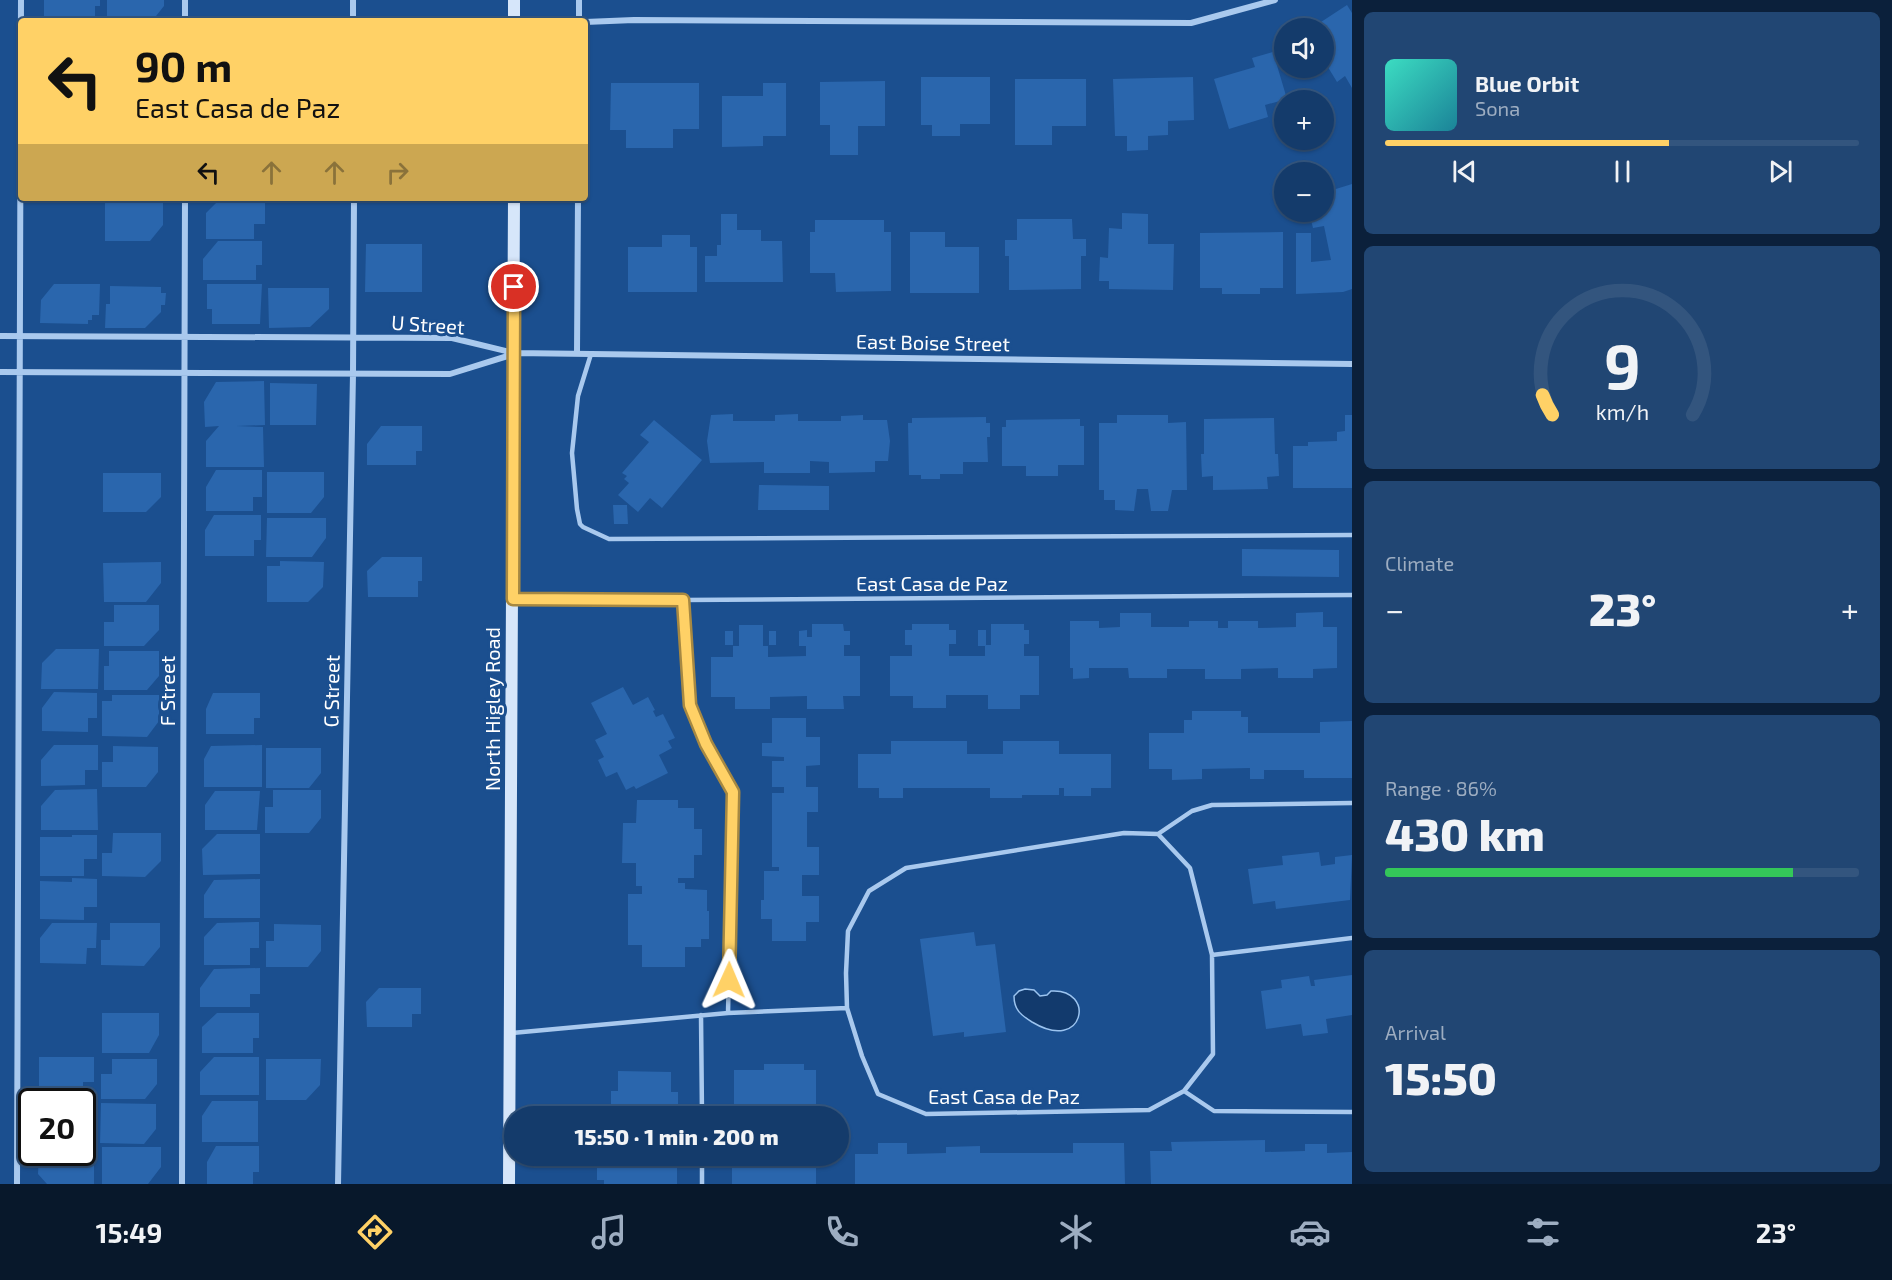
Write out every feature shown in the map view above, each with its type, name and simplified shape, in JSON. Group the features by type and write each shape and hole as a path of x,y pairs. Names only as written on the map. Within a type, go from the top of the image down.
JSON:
{"main road":[{"path":"514,0 514,18"},
{"name":"North Higley Road","path":"509,1184 514,201"}],"street":[{"path":"21,0 21,18"},
{"path":"185,0 185,18"},
{"path":"354,0 354,18"},
{"path":"579,0 579,18"},
{"path":"588,22 658,20 1191,22 1275,0"},
{"path":"17,1184 20,201"},
{"name":"F Street","path":"182,1184 184,201"},
{"name":"G Street","path":"338,1184 354,337 354,201"},
{"path":"577,354 578,201"},
{"name":"U Street","path":"0,336 452,338 514,353"},
{"path":"0,372 450,374 514,353"},
{"name":"East Boise Street","path":"514,353 1352,364"}],"lane":[{"path":"591,354 578,396 572,453 576,509 583,527 609,539 1352,535"},
{"name":"East Casa de Paz","path":"513,599 683,600 1352,595"},
{"path":"683,600 690,705 706,744 733,792 728,1013"},
{"path":"1158,834 1192,811 1212,805 1352,803"},
{"name":"East Casa de Paz","path":"1124,833 1158,834 1190,868 1212,955 1213,1054 1184,1091 1149,1110 926,1114 878,1094 861,1056 847,1008 848,931 869,891 906,868 1124,833"},
{"path":"1212,955 1352,938"},
{"path":"509,1034 701,1015 847,1008"},
{"path":"701,1015 702,1106"},
{"path":"1184,1091 1214,1111 1352,1112"},
{"path":"702,1166 702,1184"}],"water":[{"path":"1025,989 1034,990 1040,996 1047,995 1051,991 1065,993 1074,999 1079,1008 1078,1017 1073,1025 1064,1030 1050,1030 1025,1017 1017,1009 1014,996"}],"building":[{"path":"44,0 100,0 100,6 95,6 95,18 44,18"},
{"path":"107,0 164,0 164,6 154,18 107,18"},
{"path":"1347,5 1352,13 1352,88 1345,76 1337,82 1334,77 1334,18 1327,18"},
{"path":"1273,52 1274,78 1281,78 1284,90 1274,90 1274,103 1265,105 1268,117 1229,129 1214,79 1255,67 1252,58"},
{"path":"921,77 990,77 990,124 960,124 960,136 932,136 932,125 921,125"},
{"path":"1193,77 1194,120 1168,121 1168,135 1148,136 1148,150 1127,151 1127,136 1115,136 1113,79"},
{"path":"1015,79 1086,79 1086,126 1052,126 1052,145 1015,145"},
{"path":"885,81 885,126 858,126 858,155 830,155 830,125 820,125 820,82"},
{"path":"611,83 699,83 699,129 673,129 673,148 626,148 626,130 610,130"},
{"path":"763,83 786,83 786,136 763,136 763,146 722,147 722,96 763,96"},
{"path":"1352,184 1352,289 1343,292 1296,294 1296,233 1311,233 1311,262 1331,260 1324,226 1313,228 1312,222 1334,222 1334,190"},
{"path":"105,201 163,201 163,225 150,241 105,241"},
{"path":"218,201 265,201 265,224 254,224 254,239 206,239 206,213"},
{"path":"1122,213 1148,214 1148,244 1174,244 1173,290 1109,289 1109,281 1099,281 1100,257 1108,258 1109,228 1122,229"},
{"path":"721,214 737,214 737,230 761,230 761,241 782,241 783,282 705,282 705,256 717,256 717,245 721,245"},
{"path":"1017,219 1072,219 1073,239 1086,239 1086,256 1081,256 1081,289 1009,290 1009,256 1005,256 1005,240 1017,240"},
{"path":"815,220 884,220 884,232 891,232 891,291 836,292 835,273 810,273 810,232 815,232"},
{"path":"910,232 945,232 945,247 979,247 979,293 910,293"},
{"path":"1283,232 1283,288 1260,288 1260,294 1222,294 1222,288 1200,288 1200,233"},
{"path":"662,235 690,235 690,247 697,247 697,292 628,292 628,247 662,247"},
{"path":"218,241 262,241 262,265 256,265 256,280 203,280 203,259"},
{"path":"366,244 422,244 422,292 365,292"},
{"path":"54,284 100,284 99,315 92,315 92,320 88,320 88,324 40,323 41,300"},
{"path":"207,284 262,284 260,324 212,324 212,309 207,309"},
{"path":"110,286 161,287 161,293 166,293 165,305 161,305 161,312 145,328 105,328 106,304 110,304"},
{"path":"268,288 329,288 329,309 310,327 269,328"},
{"path":"264,381 265,425 236,426 263,427 264,467 206,467 206,441 219,426 205,427 204,402 216,382"},
{"path":"270,383 317,384 316,425 270,425"},
{"path":"733,414 733,421 775,421 775,415 798,414 798,421 841,421 841,416 863,415 863,420 887,420 890,441 888,461 875,461 875,472 829,473 829,462 810,461 810,473 764,473 764,462 710,463 707,441 711,415"},
{"path":"1117,415 1168,415 1168,423 1186,422 1187,490 1172,490 1168,511 1151,511 1148,489 1137,489 1134,511 1115,510 1115,500 1104,500 1104,490 1099,490 1099,423 1117,423"},
{"path":"1345,415 1352,415 1352,488 1293,488 1293,446 1308,446 1308,442 1337,441 1337,432 1345,431"},
{"path":"986,417 986,423 990,423 990,437 987,437 988,462 963,462 963,474 940,474 940,479 921,479 921,475 909,475 908,423 912,423 912,418"},
{"path":"1274,418 1275,454 1278,454 1279,476 1267,477 1268,489 1213,490 1213,476 1202,477 1204,419"},
{"path":"1080,419 1080,426 1084,426 1084,465 1058,465 1058,476 1026,476 1026,466 1002,466 1002,427 1006,427 1006,420"},
{"path":"654,420 702,460 662,508 650,498 638,512 618,495 629,483 624,479 627,476 622,473 649,442 640,435"},
{"path":"381,426 422,426 422,451 416,451 416,465 367,465 367,444"},
{"path":"216,470 262,470 262,497 253,497 253,511 206,511 206,487"},
{"path":"267,472 324,472 324,497 311,513 267,513"},
{"path":"103,473 161,473 161,497 146,512 103,512"},
{"path":"759,485 829,486 829,510 758,510"},
{"path":"613,505 627,505 628,524 614,524"},
{"path":"214,515 261,515 261,540 254,540 254,556 205,556 205,530"},
{"path":"267,518 326,518 326,538 312,557 266,557"},
{"path":"1242,549 1339,550 1339,577 1242,576"},
{"path":"382,557 422,557 422,581 418,581 418,597 368,597 367,571"},
{"path":"280,561 324,562 323,587 308,602 267,602 267,566 280,566"},
{"path":"161,562 161,583 146,602 104,602 103,563"},
{"path":"114,605 159,605 159,630 144,646 104,646 104,622 114,622"},
{"path":"1323,612 1323,627 1337,627 1337,668 1313,669 1313,678 1278,678 1278,668 1241,669 1241,679 1205,679 1205,669 1167,669 1167,678 1129,678 1128,668 1089,668 1089,678 1073,679 1073,668 1070,668 1070,621 1099,621 1099,628 1120,627 1120,613 1151,613 1151,627 1189,627 1189,621 1218,621 1218,628 1228,628 1228,621 1258,621 1258,628 1296,627 1296,613"},
{"path":"812,624 843,624 844,631 850,631 850,645 844,645 844,656 860,656 860,696 843,696 844,709 807,709 807,696 770,697 770,709 735,709 735,697 711,697 711,657 733,657 733,646 739,646 739,625 763,625 763,646 768,646 768,657 806,656 806,646 799,646 799,631 807,630 807,637 812,637"},
{"path":"912,624 949,624 949,630 956,630 956,644 949,644 949,656 985,656 985,646 978,646 978,630 986,630 986,645 991,645 991,624 1024,624 1024,630 1029,630 1029,644 1024,644 1024,656 1039,656 1039,695 1020,695 1020,709 988,709 988,695 946,695 946,708 913,708 913,696 890,696 890,656 912,656 912,645 905,645 905,630 912,630"},
{"path":"725,631 733,631 733,645 725,645"},
{"path":"769,631 776,631 776,645 769,645"},
{"path":"56,649 99,649 98,689 41,689 42,663"},
{"path":"109,651 159,651 159,676 147,690 104,690 104,666 109,666"},
{"path":"623,687 633,705 648,697 656,717 663,714 675,738 668,741 672,748 659,755 668,773 636,789 634,786 626,790 617,772 606,777 598,760 604,757 595,740 607,734 591,703"},
{"path":"54,692 97,693 97,718 88,718 88,732 42,731 42,708"},
{"path":"213,693 260,693 260,718 254,718 254,734 206,734 206,709"},
{"path":"112,695 159,695 159,721 147,737 102,736 102,701 112,701"},
{"path":"1192,711 1241,711 1241,717 1248,717 1248,733 1320,733 1320,722 1352,721 1352,778 1304,778 1304,770 1264,770 1264,779 1250,779 1250,768 1202,769 1202,779 1172,780 1172,769 1149,769 1149,733 1184,733 1184,720 1192,720"},
{"path":"772,718 806,718 806,737 820,737 820,765 806,766 806,787 818,787 818,812 807,812 807,847 819,847 819,875 802,875 802,896 819,896 819,922 806,922 806,941 772,941 772,919 761,919 761,900 764,900 764,871 779,871 779,867 772,867 772,793 784,793 784,787 772,787 772,761 784,761 784,757 762,756 762,743 772,743"},
{"path":"891,741 967,741 967,754 1003,754 1003,741 1059,741 1059,754 1111,754 1111,788 1091,788 1091,796 1064,796 1064,788 1059,788 1059,795 990,798 990,788 903,788 903,798 879,798 879,788 858,788 858,754 891,754"},
{"path":"54,745 98,745 98,770 85,770 85,785 41,786 41,760"},
{"path":"262,745 262,787 204,787 204,759 211,746"},
{"path":"113,746 158,747 158,772 146,787 102,787 102,762 113,762"},
{"path":"266,748 321,748 321,773 309,788 266,788"},
{"path":"97,789 98,830 41,830 41,806 55,790"},
{"path":"273,790 321,790 321,818 309,833 265,833 265,807 273,807"},
{"path":"215,791 260,791 257,830 205,830 205,805"},
{"path":"637,800 678,800 678,808 694,808 694,829 702,829 702,855 694,855 694,878 678,878 678,883 685,883 685,889 707,890 709,939 701,939 701,947 685,947 685,967 642,967 642,945 628,945 628,894 642,894 642,886 636,886 636,863 622,863 623,823 636,823"},
{"path":"113,833 161,833 161,861 145,877 102,876 102,853 112,853"},
{"path":"217,834 260,834 260,874 203,875 202,849"},
{"path":"72,835 97,835 97,859 84,859 84,876 40,876 40,837 72,837"},
{"path":"1319,852 1321,866 1335,864 1335,857 1352,855 1350,900 1276,909 1275,901 1253,904 1248,869 1283,865 1282,856"},
{"path":"72,878 97,879 97,907 84,907 84,920 40,919 40,881 72,882"},
{"path":"260,879 260,918 204,918 204,895 214,880"},
{"path":"259,922 259,948 250,948 250,965 204,965 204,937 217,923"},
{"path":"52,923 97,923 96,948 87,948 86,964 40,963 40,938"},
{"path":"110,923 160,923 160,947 144,966 101,965 101,940 110,940"},
{"path":"274,924 321,925 321,951 308,967 266,967 266,941 274,941"},
{"path":"974,932 976,946 995,944 1006,1032 964,1037 964,1032 933,1036 920,939"},
{"path":"260,968 260,994 250,994 250,1007 200,1007 200,988 214,969"},
{"path":"1352,975 1352,1015 1326,1019 1328,1033 1303,1036 1301,1024 1266,1029 1261,991 1282,988 1281,980 1309,976 1311,986 1315,986 1314,980"},
{"path":"379,988 421,988 421,1014 412,1014 412,1027 367,1027 366,1002"},
{"path":"102,1013 159,1013 159,1035 149,1053 102,1053"},
{"path":"217,1013 259,1013 259,1038 253,1038 253,1053 202,1053 202,1027"},
{"path":"39,1057 94,1057 94,1082 83,1082 83,1088 39,1088"},
{"path":"214,1057 259,1057 259,1095 200,1095 200,1072"},
{"path":"112,1059 157,1059 157,1084 145,1099 101,1099 101,1074 112,1074"},
{"path":"266,1059 321,1059 320,1085 306,1100 266,1100"},
{"path":"764,1064 804,1064 804,1070 816,1070 816,1106 734,1106 734,1070 764,1070"},
{"path":"618,1071 671,1072 671,1092 678,1092 678,1106 611,1106 611,1091 618,1091"},
{"path":"96,1100 97,1100 96,1125"},
{"path":"212,1101 258,1101 258,1142 202,1142 202,1116"},
{"path":"101,1103 156,1104 156,1129 144,1144 100,1143"},
{"path":"1265,1140 1265,1152 1305,1151 1305,1144 1327,1144 1327,1153 1352,1152 1352,1184 1151,1184 1150,1151 1172,1151 1171,1142"},
{"path":"878,1143 907,1143 907,1154 946,1153 946,1147 980,1146 980,1153 1073,1153 1073,1143 1124,1143 1125,1184 855,1184 855,1154 878,1154"},
{"path":"216,1146 259,1146 259,1172 253,1172 253,1184 207,1184 207,1162"},
{"path":"102,1147 161,1147 161,1167 148,1184 102,1184"},
{"path":"38,1166 94,1166 94,1184 47,1184 38,1174"},
{"path":"597,1166 677,1166 677,1184 604,1184 604,1180 597,1180"},
{"path":"732,1166 816,1166 816,1184 732,1184"}],"route":[{"path":"514,287 513,599 683,600 690,705 706,744 733,792 729,980"}]}
